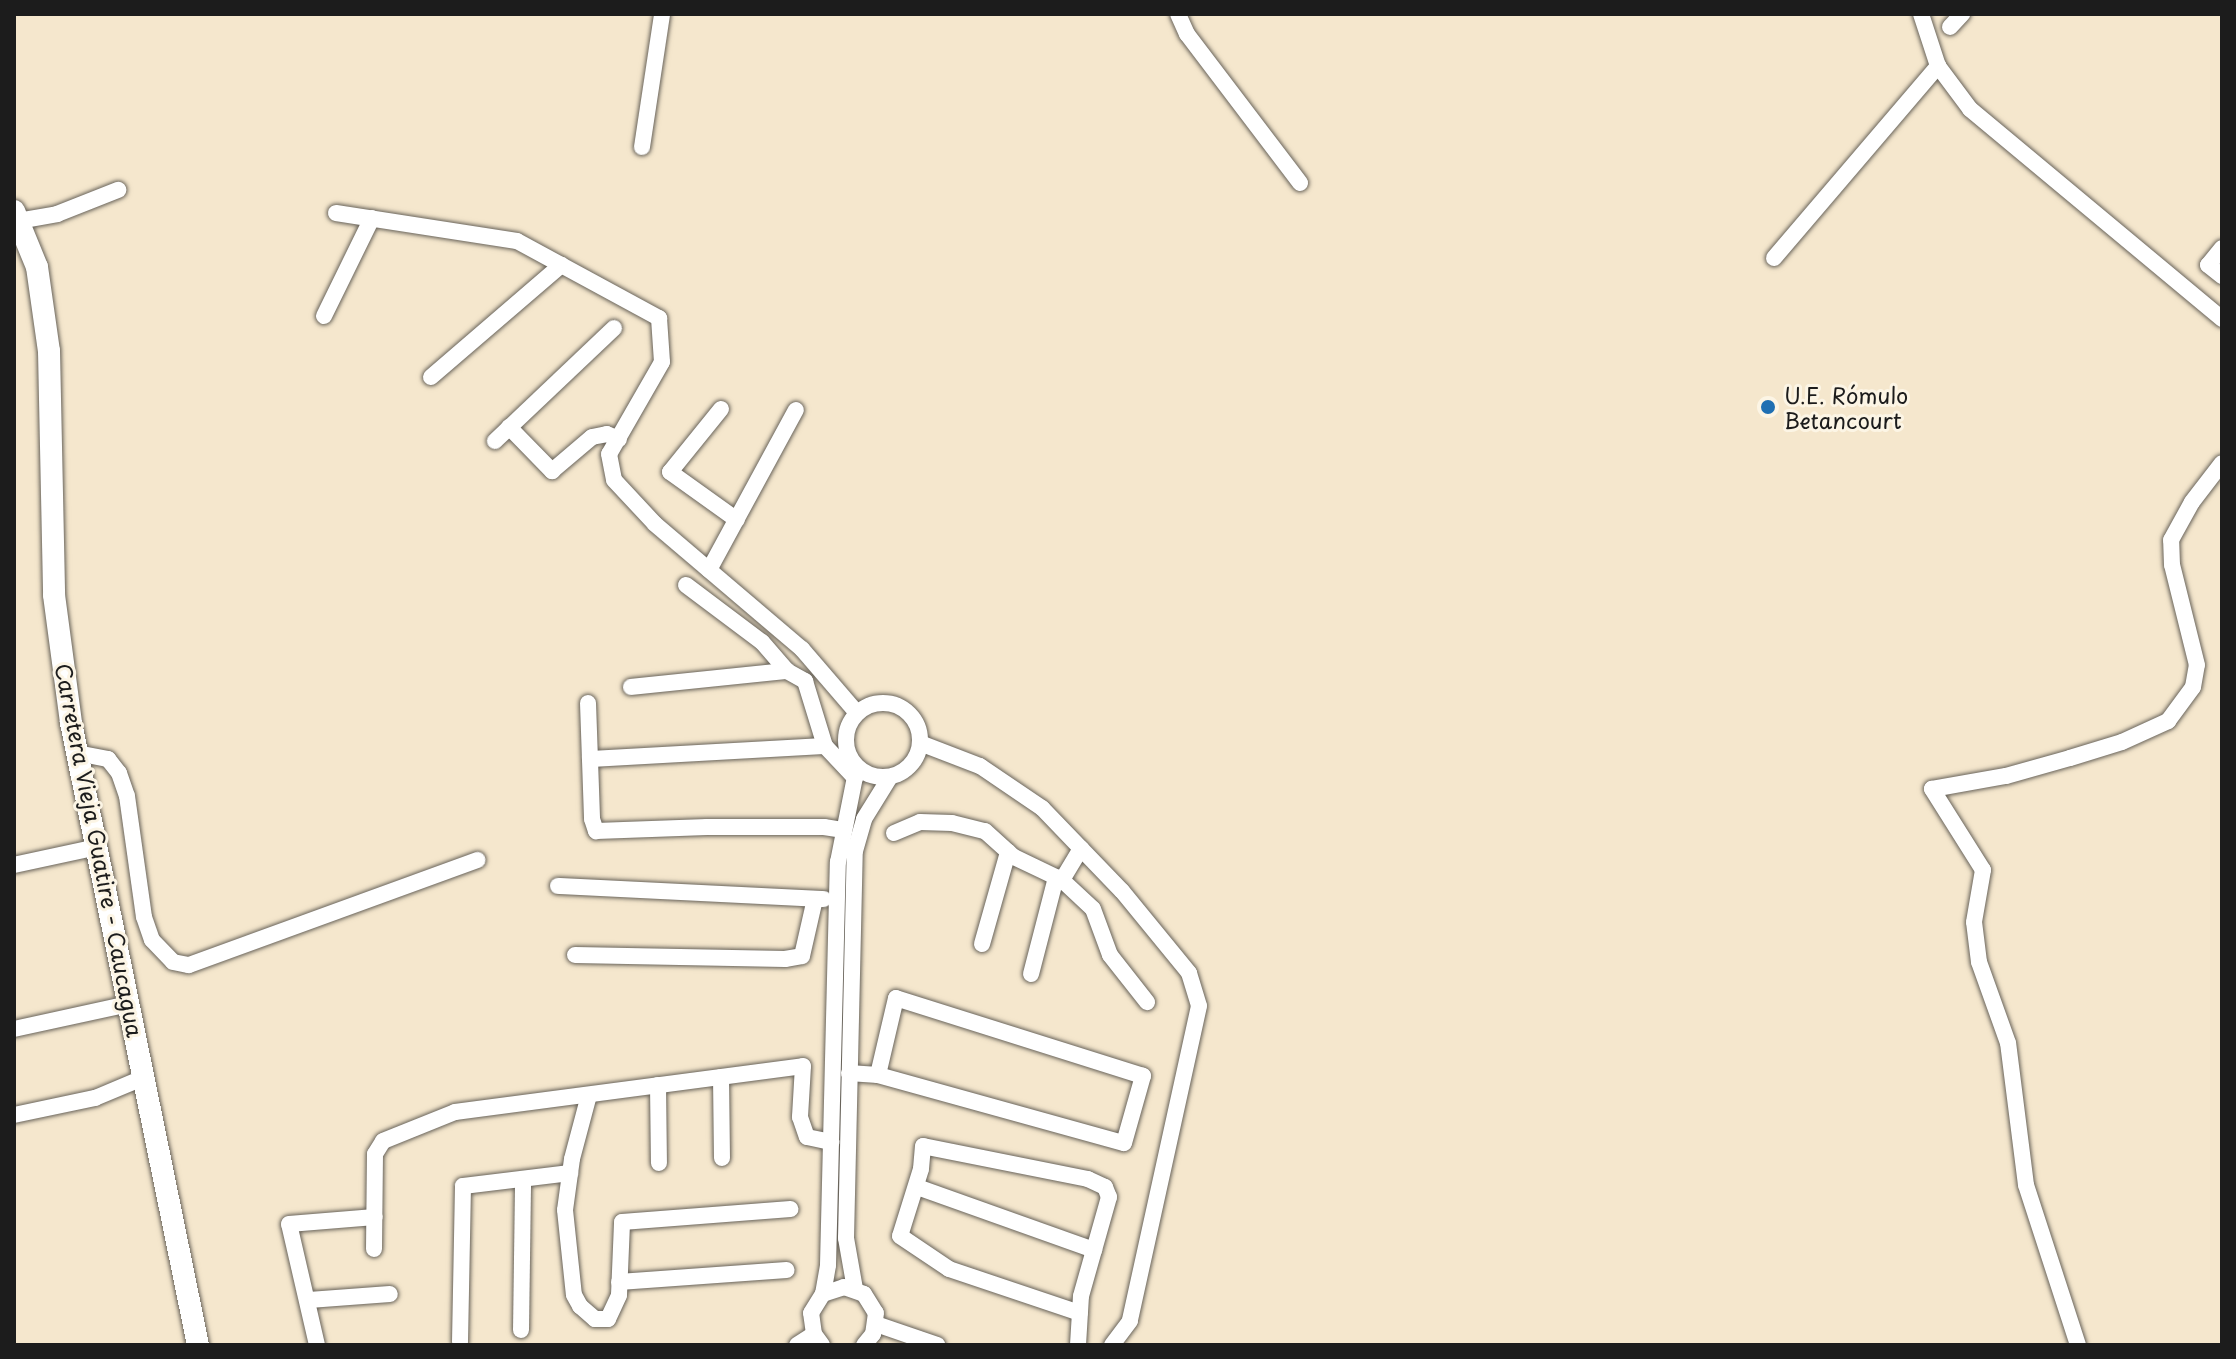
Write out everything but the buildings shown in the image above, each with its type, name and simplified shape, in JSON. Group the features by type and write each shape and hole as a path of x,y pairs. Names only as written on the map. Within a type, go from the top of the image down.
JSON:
{"main road":[{"name":"Carretera Vieja Guatire - Caucagua","path":"16,216 37,267 49,351 54,595 77,753 198,1345"}],"street":[{"path":"642,147 662,14"},
{"path":"1178,14 1187,34 1300,183"},
{"path":"1921,14 1938,66 1970,109 2222,319"},
{"path":"1950,27 1962,14"},
{"path":"1774,258 1938,66"},
{"path":"16,216 57,214 118,190"},
{"path":"336,213 517,241 659,318 662,362 609,454 614,480 655,524 802,649 857,713"},
{"path":"324,316 372,218"},
{"path":"2222,248 2208,265 2222,276"},
{"path":"431,377 561,265"},
{"path":"495,441 614,328"},
{"path":"721,409 670,472 737,520"},
{"path":"709,570 796,410"},
{"path":"509,427 552,471 592,437 607,434 619,439"},
{"path":"2078,1345 2026,1185 2008,1043 1979,962 1974,922 1983,870 1932,789 2006,776 2070,758 2122,742 2168,721 2193,687 2197,665 2172,565 2171,540 2192,502 2222,463"},
{"path":"686,585 762,642 787,671 805,681 825,746 856,773 890,777 911,765 920,743 914,719 893,704 880,702 857,713 846,734 856,773 844,830 837,900 828,1265 823,1294 811,1313 818,1339 797,1345"},
{"path":"631,687 787,671"},
{"path":"588,703 592,819 596,831 736,827 824,827 844,830"},
{"path":"920,743 980,766 1042,808 1122,891 1189,973 1199,1006 1130,1321 1112,1345"},
{"path":"590,759 825,746"},
{"path":"77,753 90,753 108,759 119,773 127,796 144,917 152,940 173,962 189,965 477,860"},
{"path":"864,1345 876,1324 871,1303 855,1289 846,1238 855,851 864,819 890,777"},
{"path":"894,833 920,822 952,823 985,831 1008,852 1059,878 1093,909 1110,955 1147,1002"},
{"path":"14,865 97,847"},
{"path":"1031,974 1059,878 1081,848"},
{"path":"982,944 1008,852"},
{"path":"558,886 837,900"},
{"path":"575,955 785,959 802,956 815,899"},
{"path":"849,1073 878,1075 1124,1143 1143,1076 896,998 878,1075"},
{"path":"14,1029 129,1004"},
{"path":"374,1249 375,1154 383,1141 455,1112 803,1066 800,1117 807,1137 831,1142"},
{"path":"14,1115 95,1098 145,1077"},
{"path":"721,1077 722,1158"},
{"path":"658,1085 659,1163"},
{"path":"589,1095 570,1173 565,1210 574,1295 580,1306 595,1319 608,1319 616,1304 622,1222 791,1209"},
{"path":"1078,1345 1080,1313 1109,1197 1105,1187 1088,1179 923,1146 917,1187 900,1236 949,1269 1080,1313"},
{"path":"460,1342 463,1186 570,1173"},
{"path":"521,1330 523,1179"},
{"path":"917,1187 1094,1250"},
{"path":"317,1345 289,1224 375,1217"},
{"path":"619,1282 787,1270"},
{"path":"823,1294 833,1289 855,1289"},
{"path":"309,1300 390,1294"},
{"path":"876,1324 937,1345"}],"place":[{"name":"U.E. Rómulo Betancourt","path":"1768,407"}]}
